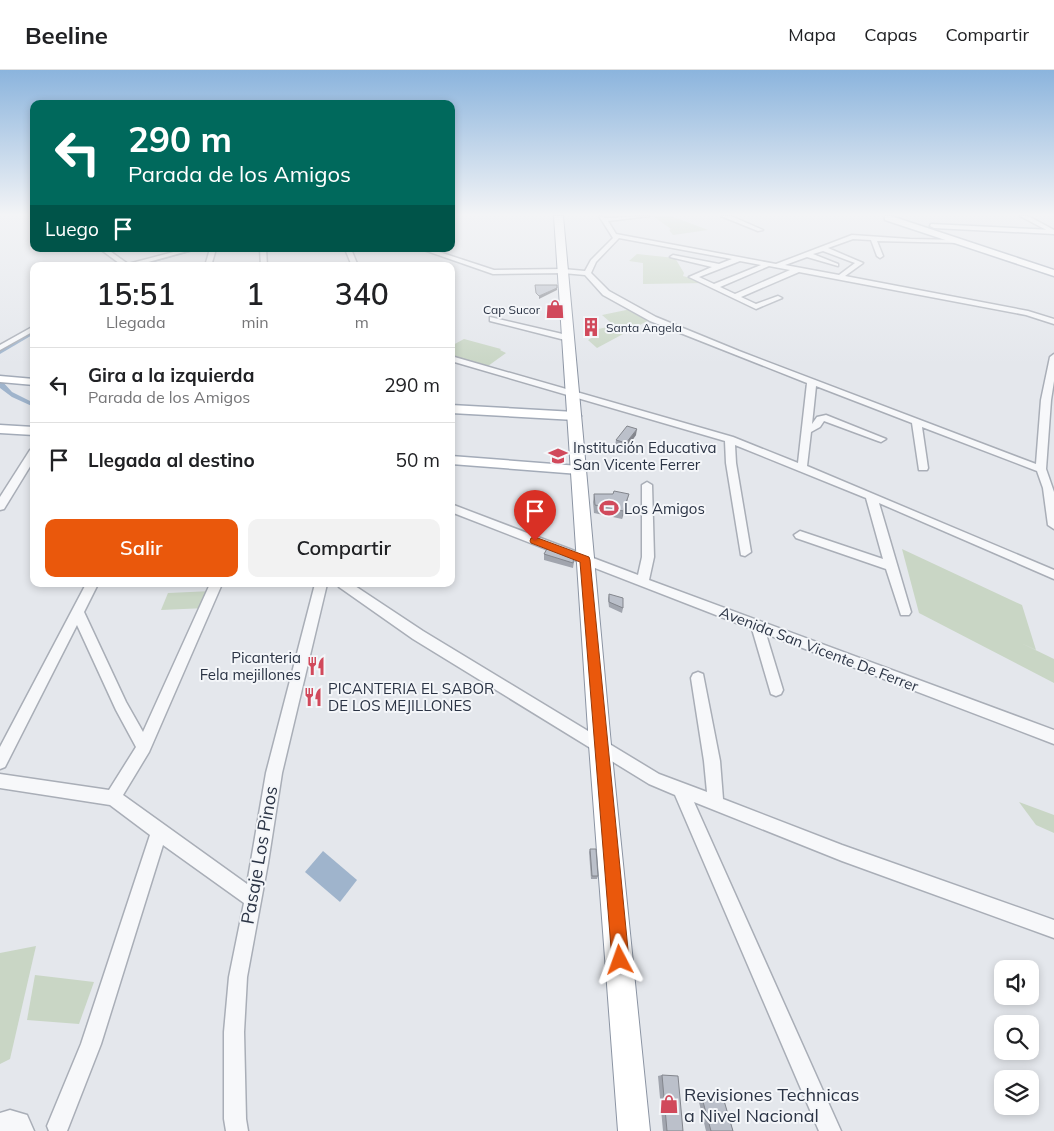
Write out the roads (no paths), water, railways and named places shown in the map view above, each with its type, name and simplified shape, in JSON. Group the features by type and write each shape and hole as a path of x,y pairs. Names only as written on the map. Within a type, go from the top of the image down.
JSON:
{"highway":[{"path":"563,266 600,745 634,1131"}],"main road":[{"path":"1032,266 1054,273"},
{"path":"0,379 30,382"},
{"path":"455,409 575,416"},
{"path":"0,429 30,432"},
{"path":"455,460 579,470"}],"street":[{"path":"474,266 493,272 563,271 587,273 606,294 653,319 1041,469"},
{"path":"587,273 591,266"},
{"path":"718,266 693,276 757,307 778,298"},
{"path":"713,287 771,266"},
{"path":"775,266 1028,313 1054,322"},
{"path":"806,266 820,271"},
{"path":"842,275 858,266"},
{"path":"735,297 797,270"},
{"path":"493,319 568,338"},
{"path":"0,348 30,330"},
{"path":"1054,357 1041,469 1051,489 1054,525"},
{"path":"455,359 730,439 871,496 1054,575"},
{"path":"802,468 808,430 812,382"},
{"path":"808,430 817,425 820,419 826,418 881,439"},
{"path":"916,421 923,468"},
{"path":"730,439 731,463 745,552"},
{"path":"0,506 30,458"},
{"path":"642,582 648,557 647,485"},
{"path":"871,496 905,612"},
{"name":"Avenida San Vicente De Ferrer","path":"455,510 1054,737"},
{"path":"800,535 892,566"},
{"path":"0,762 91,587"},
{"path":"114,798 114,794 144,747 215,587"},
{"name":"Pasaje Los Pinos","path":"237,1131 234,1074 238,977 274,773 320,587"},
{"path":"347,587 418,636 654,779 842,853 1054,929"},
{"path":"78,613 121,706 144,747"},
{"path":"757,625 776,690"},
{"path":"698,678 712,761 716,804"},
{"path":"0,781 114,798 253,899"},
{"path":"680,789 830,1131"},
{"path":"58,1126 91,1044 159,831"}],"water":[{"path":"323,851 357,880 340,902 305,872"}],"waterway":[{"path":"0,352 30,334"},
{"path":"0,382 5,390 30,403"}],"place":[{"name":"Cap Sucor","path":"555,309"},
{"name":"Santa Angela","path":"591,327"},
{"name":"Institución Educativa San Vicente Ferrer","path":"558,456"},
{"name":"Los Amigos","path":"609,508"},
{"name":"Picanteria Fela mejillones","path":"316,666"},
{"name":"PICANTERIA EL SABOR DE LOS MEJILLONES","path":"313,697"},
{"name":"Revisiones Technicas a Nivel Nacional","path":"669,1104"}]}
